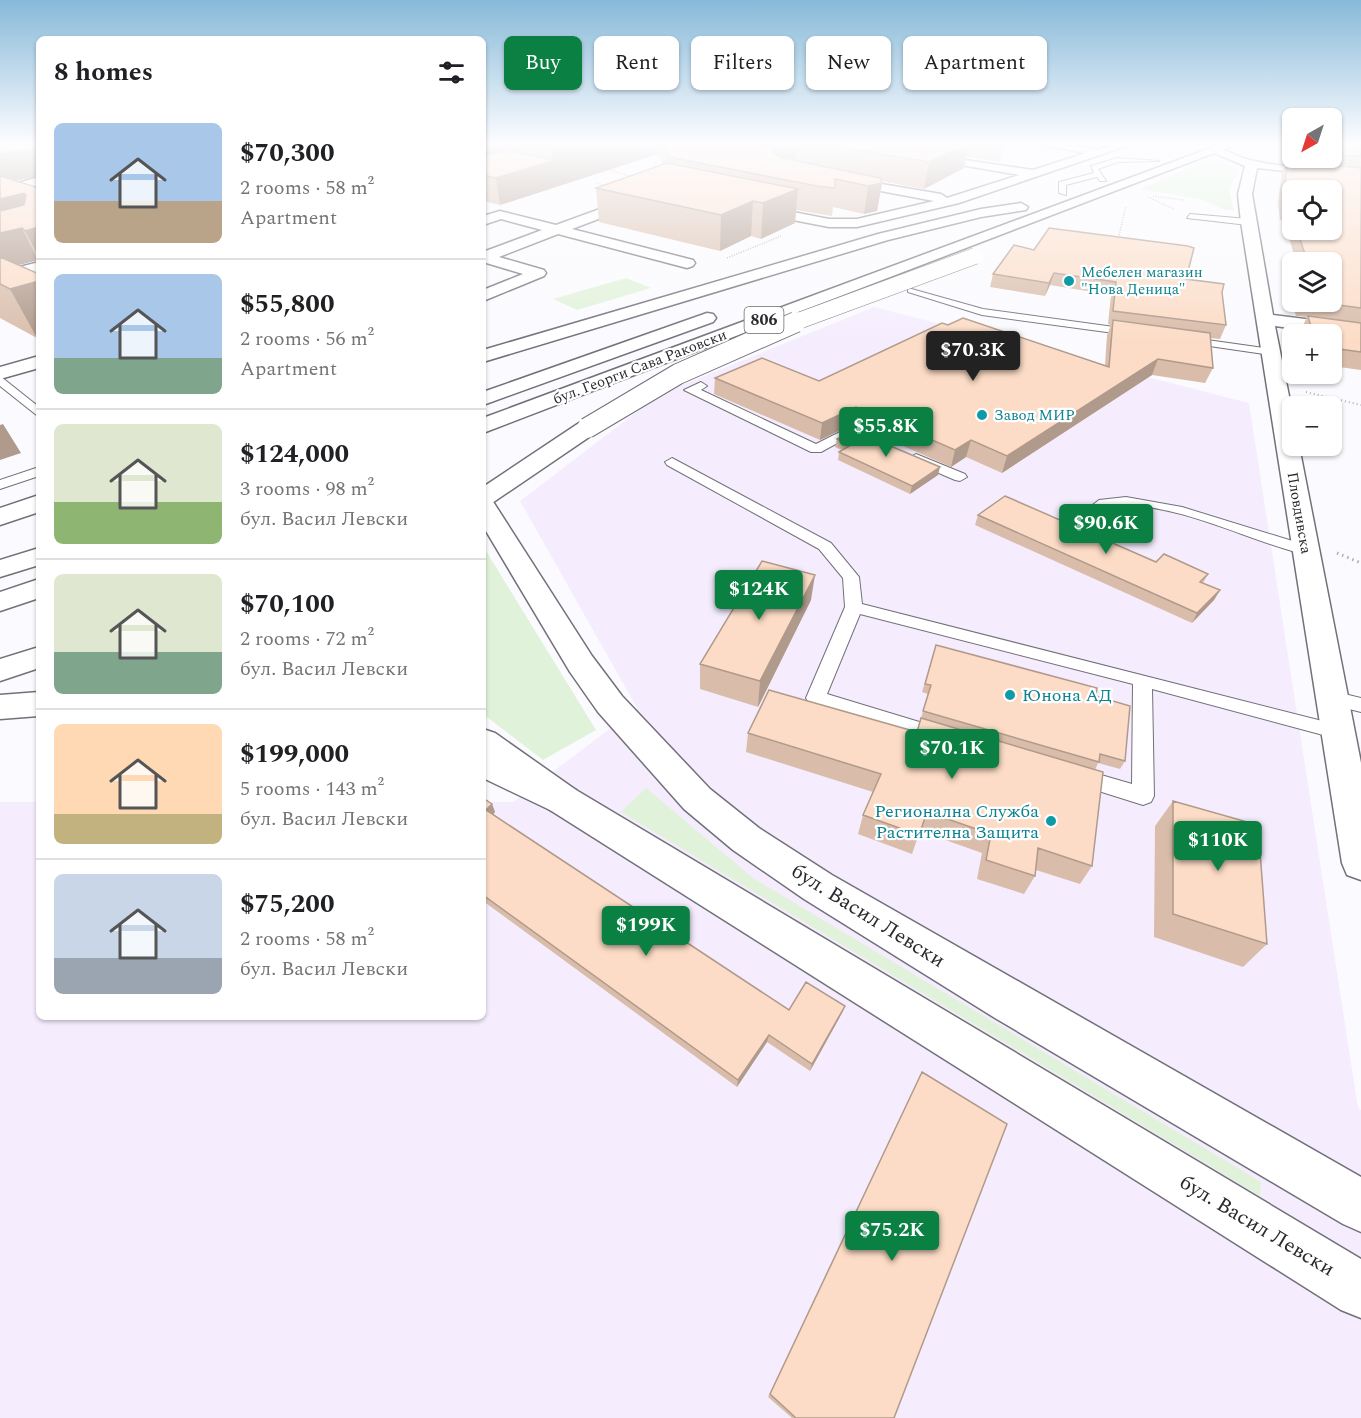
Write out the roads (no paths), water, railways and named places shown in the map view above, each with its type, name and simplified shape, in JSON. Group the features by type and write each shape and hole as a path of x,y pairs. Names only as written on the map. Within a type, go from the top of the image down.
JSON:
{"main road":[{"path":"486,256 612,209"},
{"path":"757,209 822,222 857,223 913,209"},
{"path":"486,355 883,237 981,213 1021,209"},
{"name":"бул. Георги Сава Раковски","path":"881,256 1029,209"},
{"name":"бул. Георги Сава Раковски","path":"486,425 1030,209"},
{"path":"486,496 643,391 718,354 1004,244 1035,226 1033,209"},
{"name":"Пловдивска","path":"1247,209 1276,385 1358,834 1361,863"},
{"path":"486,220 500,215 687,263"},
{"path":"486,258 538,273 486,295"},
{"path":"0,277 36,269"},
{"name":"бул. Георги Сава Раковски","path":"486,398 727,311"},
{"path":"1265,319 1361,332"},
{"path":"6,351 35,363"},
{"path":"0,373 35,363"},
{"path":"0,517 36,503"},
{"name":"бул. Васил Левски","path":"486,511 581,664 610,704 697,799 746,839 818,887 973,981 1361,1206"},
{"path":"0,569 36,557"},
{"path":"0,602 36,589"},
{"path":"0,670 36,658"},
{"path":"0,707 36,704"},
{"name":"бул. Васил Левски","path":"486,744 564,800 1361,1290"},
{"path":"486,764 564,800"}],"lane":[{"path":"1190,216 1248,222"},
{"path":"912,290 982,312 1144,334"},
{"path":"1178,339 1271,352"},
{"path":"0,380 36,410"},
{"path":"701,386 690,390 816,449 852,430 885,444"},
{"path":"906,454 960,477"},
{"path":"672,462 825,546 852,577 854,608 816,698 963,742"},
{"path":"0,485 36,472"},
{"path":"1078,523 1107,502 1127,501 1175,510 1306,550"},
{"path":"854,608 1338,732"},
{"path":"1064,772 1143,796 1142,680"},
{"path":"1332,698 1361,705"}],"place":[{"name":"Мебелен магазин \"Нова Деница\"","path":"1069,281"},
{"name":"Завод МИР","path":"982,415"},
{"name":"Юнона АД","path":"1010,695"},
{"name":"Регионална Служба Растителна Защита","path":"1051,821"}]}
